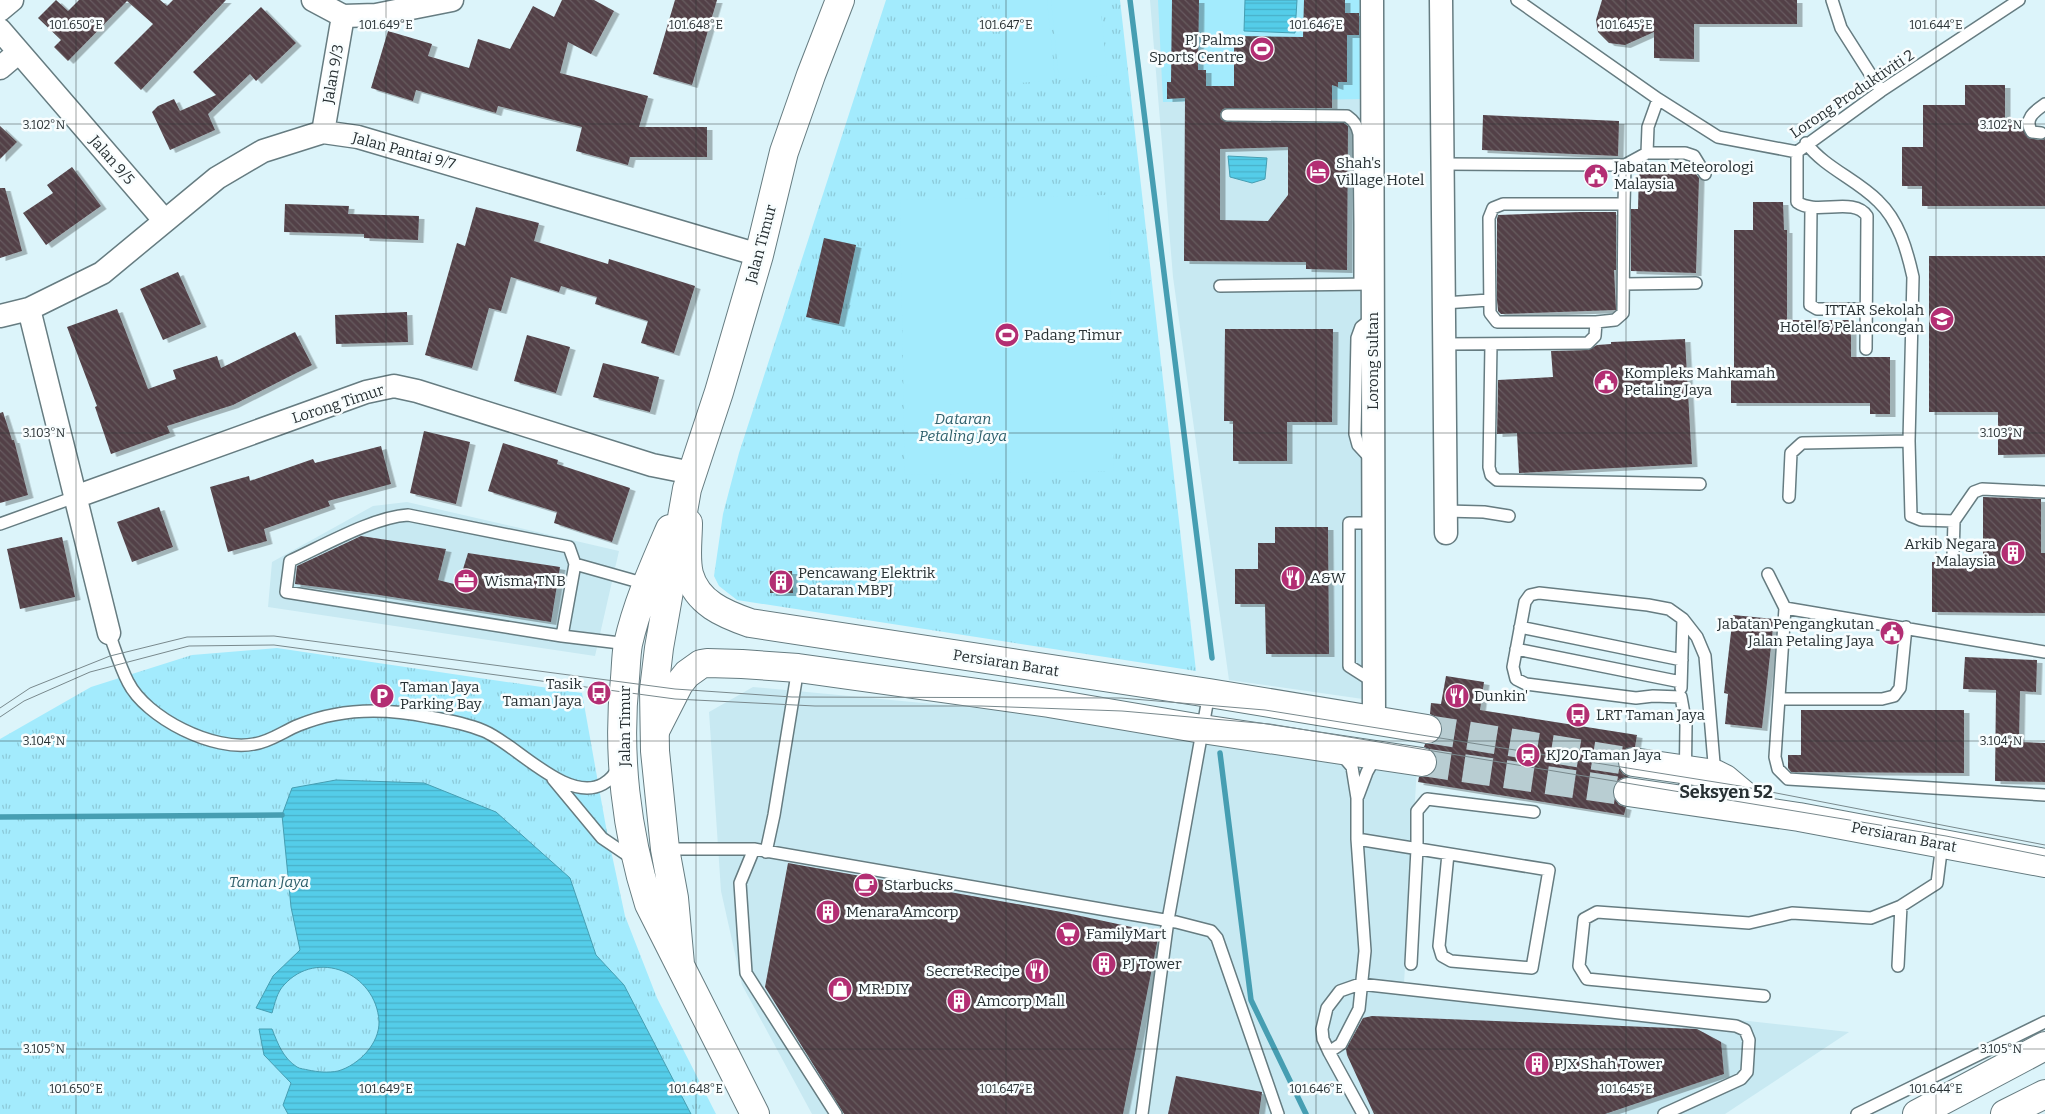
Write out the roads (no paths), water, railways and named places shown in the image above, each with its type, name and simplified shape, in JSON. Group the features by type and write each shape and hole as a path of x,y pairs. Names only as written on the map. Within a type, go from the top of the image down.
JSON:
{"main road":[{"name":"Jalan Timur","path":"755,1114 649,904 637,862 628,816 622,705 628,644 646,584 690,481 719,392 759,255 784,152 840,0"},
{"name":"Jalan Timur","path":"680,964 674,898 664,849 655,751 654,690 659,648 690,481"},
{"name":"Persiaran Barat","path":"690,481 689,573 695,589 715,608 750,623 1209,693 1374,722 1427,729"},
{"path":"655,731 678,684 687,674 700,664 734,664 798,668 1049,703 1202,729 1422,762"},
{"path":"1633,762 1715,774 1725,779 1763,812"},
{"name":"Persiaran Barat","path":"1628,792 1763,812 2045,863"},
{"path":"1917,1114 2045,1046"},
{"path":"2005,1114 2045,1094"}],"street":[{"path":"0,10 12,0"},
{"path":"314,0 343,16 376,15 452,0"},
{"name":"Lorong Sultan","path":"1372,0 1366,225 1367,284 1373,315 1374,722"},
{"path":"1442,0 1446,522"},
{"name":"Jalan 9/3","path":"323,132 343,16"},
{"name":"Jalan 9/5","path":"0,30 165,222"},
{"path":"0,68 19,52"},
{"name":"Jalan Pantai 9/7","path":"0,316 29,309 102,273 217,178 263,151 323,132 358,137 759,255"},
{"path":"29,309 109,633"},
{"name":"Lorong Timur","path":"75,497 366,392 394,386 417,391 652,465 690,481"}],"lane":[{"name":"Lorong Produktiviti 2","path":"1517,0 1658,99 1718,137 1797,152 1806,143 1881,91 2019,0"},
{"path":"1832,0 1841,28 1881,91"},
{"path":"1647,153 1648,126 1658,99"},
{"path":"2041,133 2032,132 2028,122 2034,111 2045,104"},
{"path":"1227,116 1347,116 1353,120 1358,126 1359,134 1366,225"},
{"path":"1806,143 1815,154 1878,201 1895,223 1907,251 1913,277 1909,441 1911,516 1921,520 1954,521"},
{"path":"1797,152 1797,202 1804,208 1854,207 1864,212 1867,216 1866,349"},
{"path":"1443,164 1625,165 1647,153 1690,153 1694,156 1705,174"},
{"path":"1624,204 1498,205 1490,213 1489,218 1490,313 1498,322 1596,322 1616,320 1620,317 1623,313 1624,284 1625,165"},
{"path":"1811,208 1810,305 1817,309 1866,309"},
{"path":"1624,284 1696,283"},
{"path":"1220,286 1367,284"},
{"path":"1444,304 1489,300"},
{"path":"1444,344 1588,343 1595,336 1596,322"},
{"path":"1491,344 1489,467 1491,474 1497,480 1700,484"},
{"path":"1789,497 1791,453 1802,443 1909,441"},
{"path":"1953,557 1954,521 1974,492 1982,489 2045,492"},
{"path":"0,524 75,497"},
{"path":"1446,522 1484,512 1509,516"},
{"path":"562,636 575,564 569,547 408,515 398,516 365,527 290,561 286,592 562,636 628,644"},
{"path":"575,564 646,584"},
{"path":"1768,574 1785,608 1775,757 1778,769 1788,779 2045,795"},
{"path":"1681,697 1653,696 1636,698 1526,684 1516,679 1513,667 1525,602 1530,595 1539,593 1648,605 1669,609 1683,618 1697,637 1705,656 1718,805"},
{"path":"1785,608 2045,652"},
{"path":"1683,618 1681,697 1686,724 1685,800"},
{"path":"1520,628 1682,660"},
{"path":"1779,699 1882,699 1894,696 1900,688 1906,628"},
{"path":"109,633 128,683 138,698 150,709 188,732 221,744 254,745 300,725 349,712 372,710 427,716 484,731 550,775 576,787 594,789 611,778 615,773 623,749"},
{"path":"1516,649 1681,682"},
{"path":"766,852 774,815 798,668"},
{"path":"1142,1114 1168,920 1209,693"},
{"path":"1330,1052 1341,1044 1359,1009 1360,984 1365,951 1357,839 1357,798 1352,767 1346,758 1334,748"},
{"path":"1357,798 1367,772 1376,756"},
{"path":"550,775 602,838 637,862"},
{"path":"1411,964 1417,812 1427,798 1534,812"},
{"path":"1357,839 1549,870 1532,968 1451,961 1442,956 1439,946 1448,854"},
{"path":"1764,996 1587,980 1579,966 1584,919 1597,912 1749,923 1792,913 1871,918 1901,906 1937,883 1942,844"},
{"path":"664,849 754,849 1168,920 1211,931 1217,938 1278,1114"},
{"path":"754,849 740,883 746,973 836,1114"},
{"path":"1898,966 1901,906"},
{"path":"1363,1114 1323,1039 1322,1029 1327,1008 1340,992 1360,984 1736,1026 1745,1030 1749,1040 1748,1072 1741,1079 1664,1114"},
{"path":"1857,1114 2045,1022"}],"waterway":[{"path":"1130,0 1212,658"},
{"path":"1220,753 1251,1000 1306,1114"},
{"path":"0,817 282,815"}],"tunnel":[{"path":"1427,729 1633,762"},
{"path":"1422,762 1628,792"}],"tram line":[{"path":"0,708 30,688 110,656 187,637 274,636 675,689 792,697 1121,698 1265,710 1740,786 2045,845"},
{"path":"0,717 24,701 90,672 189,646 274,645 675,699 815,706 981,706 1122,711 1270,724 1946,836 2045,856"}],"place":[{"name":"PJ Palms Sports Centre","path":"1262,49"},
{"name":"Shah's Village Hotel","path":"1318,172"},
{"name":"Jabatan Meteorologi Malaysia","path":"1596,176"},
{"name":"ITTAR Sekolah Hotel & Pelancongan","path":"1942,319"},
{"name":"Padang Timur","path":"1007,335"},
{"name":"Kompleks Mahkamah Petaling Jaya","path":"1606,382"},
{"name":"Arkib Negara Malaysia","path":"2013,553"},
{"name":"A&W","path":"1293,578"},
{"name":"Wisma TNB","path":"466,581"},
{"name":"Pencawang Elektrik Dataran MBPJ","path":"781,582"},
{"name":"Jabatan Pengangkutan Jalan Petaling Jaya","path":"1892,633"},
{"name":"Tasik Taman Jaya","path":"599,693"},
{"name":"Taman Jaya Parking Bay","path":"382,696"},
{"name":"Dunkin'","path":"1457,696"},
{"name":"LRT Taman Jaya","path":"1578,715"},
{"name":"KJ20 Taman Jaya","path":"1528,755"},
{"name":"Starbucks","path":"866,885"},
{"name":"Menara Amcorp","path":"828,912"},
{"name":"FamilyMart","path":"1068,934"},
{"name":"PJ Tower","path":"1104,964"},
{"name":"Secret Recipe","path":"1037,971"},
{"name":"MR.DIY","path":"840,989"},
{"name":"Amcorp Mall","path":"959,1001"},
{"name":"PJX Shah Tower","path":"1537,1064"}],"district":[{"name":"Seksyen 52","path":"1726,792"}],"park label":[{"name":"Dataran Petaling Jaya","path":"963,428"},
{"name":"Taman Jaya","path":"269,882"}]}
